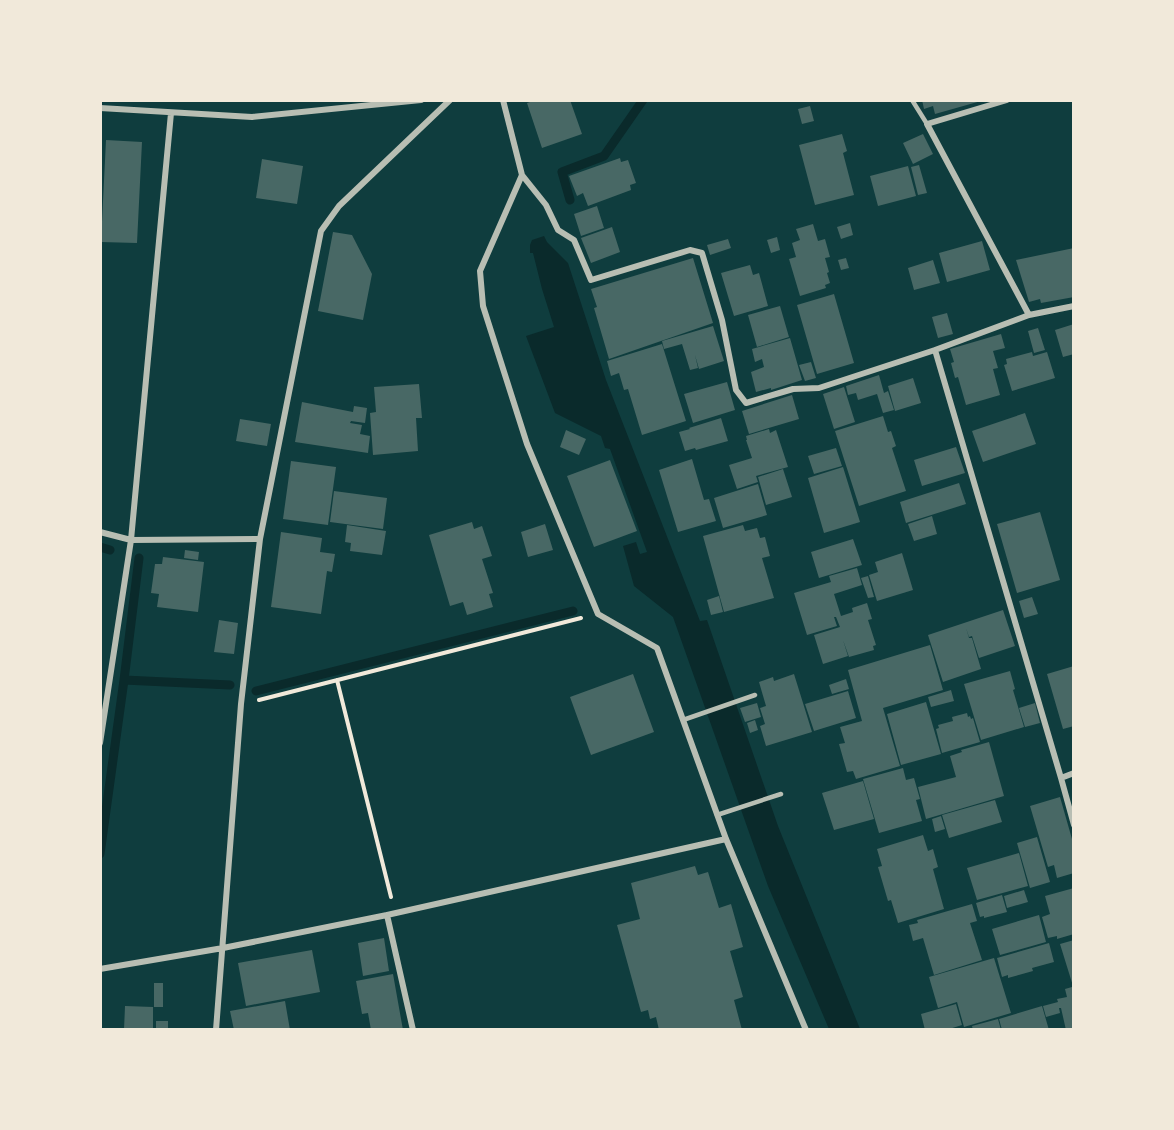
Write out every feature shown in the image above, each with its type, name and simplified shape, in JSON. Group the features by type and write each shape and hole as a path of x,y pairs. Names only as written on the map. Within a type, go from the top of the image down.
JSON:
{"street":[{"path":"100,108 252,117 421,100"},
{"path":"216,1029 241,704 260,539 321,231 339,206 450,100"},
{"path":"503,100 522,175 546,205 558,230 574,240 591,279 690,250 702,253 722,320 736,390 746,403 793,389 819,388 935,350 1029,315 1074,306"},
{"path":"1007,100 927,124 1029,315"},
{"path":"100,743 131,540 171,113"},
{"path":"522,175 480,272 483,306 527,444 598,614 657,648 726,839 806,1029"},
{"path":"935,350 1074,825"},
{"path":"100,532 131,540 260,539"},
{"path":"1061,778 1074,774"},
{"path":"100,969 223,948 387,915 726,839"},
{"path":"387,915 412,1029"}],"lane":[{"path":"912,100 927,124"},
{"path":"683,720 755,695"},
{"path":"717,815 781,794"}],"path":[{"path":"241,704 598,614"},
{"path":"337,680 395,913"}],"water":[{"path":"544,236 568,263 606,380 700,621 707,620 778,826 860,1029 829,1029 768,886 673,617 634,586 623,546 636,542 640,554 647,552 610,449 605,448 601,436 555,413 526,336 554,327 533,253 530,253 532,240"}],"building":[{"path":"529,100 570,100 582,134 542,148 527,103 530,102"},
{"path":"922,100 981,101 935,114 933,106 924,109"},
{"path":"810,106 814,121 802,124 798,109"},
{"path":"842,134 847,151 843,153 854,195 815,205 799,145"},
{"path":"923,134 933,154 913,164 903,143"},
{"path":"106,140 142,142 137,243 101,242"},
{"path":"620,158 621,162 628,160 636,183 630,185 631,190 588,206 583,193 577,196 569,176"},
{"path":"262,159 303,166 297,204 256,198"},
{"path":"919,165 927,193 918,195 911,167"},
{"path":"908,166 916,196 878,206 870,176"},
{"path":"597,206 604,228 581,236 574,214"},
{"path":"850,223 853,235 841,239 837,227"},
{"path":"813,224 818,241 825,239 830,257 825,258 830,283 825,285 826,288 800,296 789,259 796,257 792,243 800,240 796,229"},
{"path":"612,227 620,252 591,263 581,238"},
{"path":"333,232 352,235 372,274 363,320 318,311"},
{"path":"777,237 780,250 771,253 767,240"},
{"path":"728,239 731,248 710,255 707,245"},
{"path":"982,241 990,270 947,282 939,253"},
{"path":"1074,248 1074,297 1041,303 1040,299 1029,302 1016,260"},
{"path":"693,258 713,323 609,359 594,308 597,307 591,289"},
{"path":"846,258 849,268 841,270 838,260"},
{"path":"933,260 940,283 914,290 908,268"},
{"path":"750,265 753,275 759,273 768,306 734,316 721,273"},
{"path":"834,294 854,363 817,374 797,305"},
{"path":"780,306 789,337 757,347 748,315"},
{"path":"947,313 953,334 938,338 932,317"},
{"path":"1074,324 1074,354 1063,357 1055,330"},
{"path":"713,326 724,361 699,369 695,355 698,368 690,370 682,344 664,349 662,341"},
{"path":"1038,328 1045,350 1034,353 1028,331"},
{"path":"1001,334 1005,348 993,351 998,368 993,369 1000,395 966,405 958,377 955,378 950,349"},
{"path":"790,338 802,380 771,390 771,388 756,392 751,372 764,367 762,359 755,362 752,349"},
{"path":"662,344 686,421 642,435 628,389 624,390 619,373 611,376 607,361"},
{"path":"1032,352 1033,356 1047,352 1055,378 1012,391 1004,365 1007,364 1006,359"},
{"path":"811,362 816,378 805,381 799,365"},
{"path":"879,375 884,393 888,391 894,410 883,413 877,394 858,400 856,393 848,395 846,386"},
{"path":"913,378 921,403 895,411 888,386"},
{"path":"727,382 735,410 693,423 684,394"},
{"path":"419,384 422,418 416,418 418,451 373,455 370,413 376,412 374,387"},
{"path":"844,387 855,422 834,429 823,394"},
{"path":"792,395 799,419 749,434 742,411"},
{"path":"302,402 353,412 354,406 367,408 365,423 351,421 350,423 362,425 360,434 370,436 368,453 295,442"},
{"path":"1025,413 1036,444 983,462 972,431"},
{"path":"883,416 896,446 892,448 906,491 859,506 835,431"},
{"path":"721,418 728,441 685,451 679,432"},
{"path":"240,419 271,424 267,446 236,441"},
{"path":"769,429 770,433 776,430 788,467 756,476 758,482 737,489 729,465 752,458 746,436"},
{"path":"566,430 586,439 579,455 560,447"},
{"path":"956,447 965,473 922,486 914,460"},
{"path":"836,448 842,466 814,474 808,456"},
{"path":"692,459 704,500 709,499 716,521 678,532 659,470"},
{"path":"610,460 637,531 594,547 567,476"},
{"path":"291,461 336,467 328,525 283,519"},
{"path":"843,467 860,522 824,533 808,478"},
{"path":"783,469 792,497 766,505 758,477"},
{"path":"959,483 966,504 906,523 900,502"},
{"path":"758,484 767,515 723,528 714,498"},
{"path":"334,491 387,498 383,529 330,522"},
{"path":"1040,512 1060,580 1017,593 997,524"},
{"path":"932,516 937,534 914,541 908,524"},
{"path":"472,522 474,529 482,526 492,556 482,559 493,593 489,594 493,607 467,615 463,602 450,606 429,535"},
{"path":"545,524 553,550 528,557 521,532"},
{"path":"347,525 386,531 382,555 350,551 351,543 345,542"},
{"path":"743,525 745,531 757,528 760,538 765,537 770,556 762,558 774,598 724,612 703,536"},
{"path":"281,532 322,538 320,552 335,554 332,572 327,571 321,614 271,607"},
{"path":"853,539 862,565 819,578 811,552"},
{"path":"185,550 199,552 198,560 184,558"},
{"path":"902,553 913,590 877,601 869,575 878,572 875,562"},
{"path":"163,557 204,562 198,612 157,607 159,594 151,593 155,564 162,564"},
{"path":"857,568 862,585 834,594 841,616 853,612 852,608 867,603 872,619 868,620 876,645 873,646 874,650 849,657 843,640 848,656 823,664 814,635 840,627 836,617 834,617 837,626 807,635 794,593 831,582 829,576"},
{"path":"868,576 874,597 868,598 861,578"},
{"path":"719,596 723,612 711,615 707,600"},
{"path":"1032,597 1038,614 1024,618 1019,601"},
{"path":"1003,610 1015,646 979,658 972,636 969,637 966,628 969,638 972,638 981,669 943,682 928,635"},
{"path":"219,620 238,623 234,654 214,652"},
{"path":"930,645 943,690 883,708 900,766 856,779 853,771 847,772 839,744 845,743 840,727 862,721 848,670"},
{"path":"1074,666 1074,726 1063,729 1047,674"},
{"path":"1010,671 1024,727 981,740 964,684"},
{"path":"633,674 654,732 591,755 570,697"},
{"path":"794,674 812,732 766,746 760,726 765,724 760,708 766,706 759,682 773,677 774,681"},
{"path":"846,679 849,689 832,694 829,685"},
{"path":"951,690 954,701 931,707 928,697"},
{"path":"848,691 856,718 814,731 805,704"},
{"path":"926,702 941,754 901,765 887,714"},
{"path":"757,703 761,717 745,722 740,708"},
{"path":"1035,703 1040,723 1025,727 1019,708"},
{"path":"967,713 968,717 973,718 980,742 942,753 936,729 939,728 938,725 953,721 952,717"},
{"path":"755,720 758,730 750,733 747,723"},
{"path":"989,742 1004,796 926,819 918,787 956,777 950,756 962,752 961,750"},
{"path":"903,768 906,780 914,778 920,799 916,800 922,821 879,833 863,779"},
{"path":"863,781 874,819 834,830 822,793"},
{"path":"1060,797 1074,846 1074,873 1057,878 1054,865 1048,867 1030,806"},
{"path":"995,800 1002,822 949,838 942,815"},
{"path":"941,816 945,829 935,832 932,819"},
{"path":"923,835 928,851 933,849 938,867 933,869 944,909 898,923 891,900 888,901 878,867 882,866 877,849"},
{"path":"1037,837 1050,882 1030,888 1017,843"},
{"path":"1019,853 1028,886 977,900 967,868"},
{"path":"695,866 698,875 708,872 719,908 731,904 743,947 730,951 743,997 734,1000 742,1030 659,1030 656,1017 650,1019 648,1010 641,1012 617,925 640,919 631,883"},
{"path":"1074,888 1074,934 1057,939 1057,936 1048,938 1042,917 1050,914 1045,896"},
{"path":"1024,890 1028,902 1007,908 1004,896"},
{"path":"1002,895 1007,912 980,917 976,903"},
{"path":"972,904 977,921 970,923 982,960 934,975 923,938 913,941 909,925 918,923 917,920"},
{"path":"1039,915 1046,942 1000,955 992,929"},
{"path":"384,938 389,971 363,976 358,943"},
{"path":"1074,940 1074,986 1073,986 1060,944"},
{"path":"1049,943 1054,962 1032,968 1033,971 1008,978 1008,975 1002,977 997,958"},
{"path":"312,950 320,992 246,1006 238,963"},
{"path":"994,958 1011,1013 964,1027 957,1002 938,1008 929,977"},
{"path":"393,974 403,1030 371,1030 368,1013 362,1014 356,981"},
{"path":"154,983 163,983 163,1007 154,1007"},
{"path":"1072,987 1074,990 1074,1030 1066,1030 1061,1008 1059,1008 1060,1013 1046,1017 1043,1006 1067,997 1065,989"},
{"path":"285,1001 290,1030 234,1030 230,1011"},
{"path":"956,1004 962,1025 946,1030 925,1030 921,1014"},
{"path":"125,1006 153,1007 153,1030 124,1030"},
{"path":"1042,1006 1049,1030 1002,1030 999,1019"},
{"path":"998,1019 1001,1030 973,1030 972,1026"},
{"path":"156,1021 168,1021 168,1030 156,1030"}],"waterway":[{"path":"570,200 562,172 604,156 643,100"},
{"path":"100,547 110,550"},
{"path":"124,680 139,558"},
{"path":"256,691 573,611"},
{"path":"100,854 124,680 230,685"}]}
